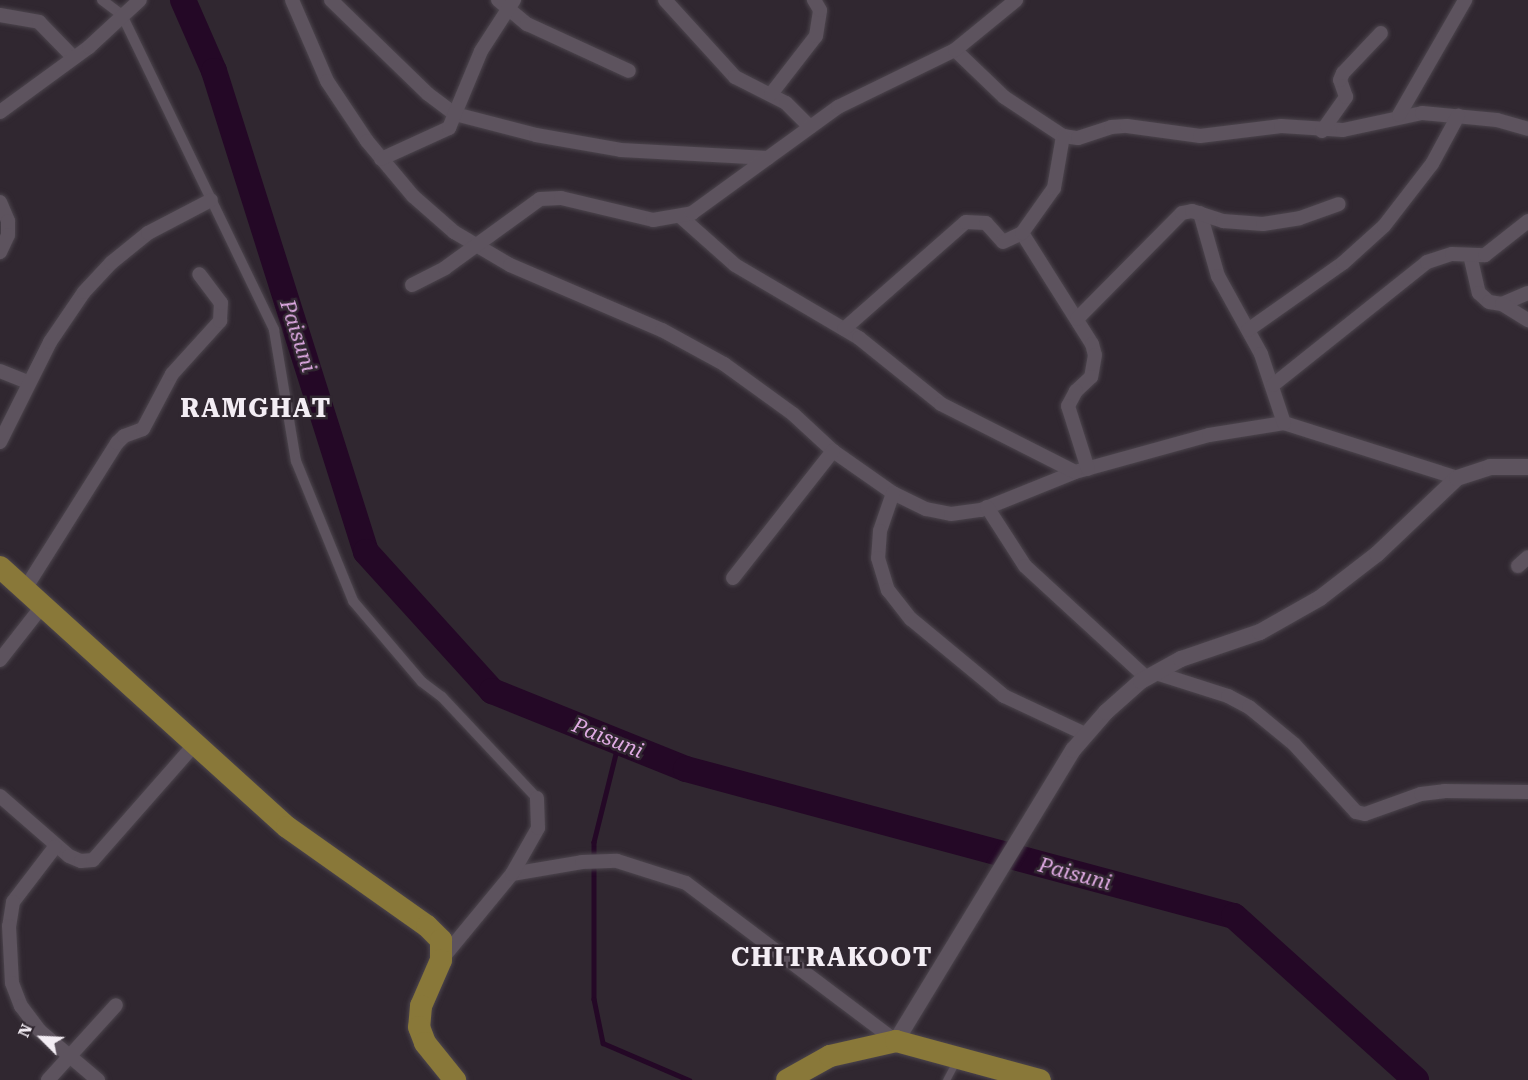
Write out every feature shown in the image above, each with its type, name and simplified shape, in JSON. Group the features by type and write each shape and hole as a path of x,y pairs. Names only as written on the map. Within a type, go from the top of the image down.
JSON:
{"highway":[{"path":"0,567 193,746 287,827 428,926 441,940 441,960 421,1006 419,1027 425,1043 455,1080"},
{"path":"787,1080 830,1056 896,1041 959,1056 1040,1080"}],"street":[{"path":"102,0 122,15 274,330 296,461 353,601 422,682 442,697 537,798 538,828 512,874 441,960"},
{"path":"292,0 327,81 381,159 413,196 473,245 541,279 662,330 724,364 793,414 833,451 893,493 926,509 951,514 987,507 1082,471 1209,435 1284,423 1457,478"},
{"path":"331,0 428,94 456,114 536,135 621,150 768,158"},
{"path":"665,0 735,77 786,103 810,127"},
{"path":"771,94 816,36 820,10 814,0"},
{"path":"412,285 444,268 540,199 561,198 653,220 681,217 709,204 810,127 882,83 955,50 1016,0"},
{"path":"1399,115 1465,0"},
{"path":"0,112 74,58 137,1"},
{"path":"381,159 409,144 444,132 456,114 481,51 506,3 527,24 629,71"},
{"path":"0,15 39,22 74,58"},
{"path":"1322,131 1346,97 1340,80 1343,73 1381,33"},
{"path":"955,50 1004,98 1063,136 1078,138 1111,127 1127,126 1181,136 1230,135 1281,126 1322,131 1343,130 1399,115 1439,113 1528,129"},
{"path":"1248,330 1343,262 1384,226 1432,164 1458,116"},
{"path":"844,329 966,222 986,223 1003,242 1022,233 1054,188 1063,136"},
{"path":"0,442 29,383 65,319 111,263 148,233 211,200"},
{"path":"0,201 8,228 0,252"},
{"path":"1077,319 1182,213 1200,213 1223,221 1263,224 1300,218 1339,204"},
{"path":"1200,213 1218,276 1248,330 1274,385 1284,423"},
{"path":"681,217 735,265 844,329 940,404 1082,471"},
{"path":"1274,385 1427,262 1439,256 1490,252 1528,221"},
{"path":"1022,233 1077,319 1095,355 1091,377 1076,391 1068,406 1082,471"},
{"path":"1470,255 1479,293 1489,302 1502,304 1528,320"},
{"path":"26,589 117,443 124,436 143,429 172,374 205,343 220,321 221,303 199,274"},
{"path":"1502,304 1528,293"},
{"path":"0,371 29,383"},
{"path":"733,578 833,451"},
{"path":"512,874 582,862 617,861 686,883 716,902 896,1041 930,980 1085,734 1151,675 1181,659 1260,632 1320,598 1377,554 1457,478 1490,467 1528,467"},
{"path":"893,493 880,531 878,558 888,590 911,619 1004,696 1085,734"},
{"path":"987,507 1025,566 1151,675 1228,696 1249,707 1294,744 1356,812 1365,814 1421,794 1444,790 1528,792"},
{"path":"0,660 43,605"},
{"path":"0,796 55,847 81,861 93,860 193,746"},
{"path":"55,847 13,902 9,926 12,983 21,1006 40,1031 98,1080"},
{"path":"48,1080 116,1005"}],"lane":[{"path":"946,1080 959,1056"}],"waterway":[{"name":"Paisuni","path":"183,0 214,71 366,552 492,691 686,769 1234,916 1416,1080"},
{"path":"619,742 594,842 594,999 603,1043 689,1080"}],"district":[{"name":"RAMGHAT","path":"256,409"},
{"name":"CHITRAKOOT","path":"832,958"}]}
